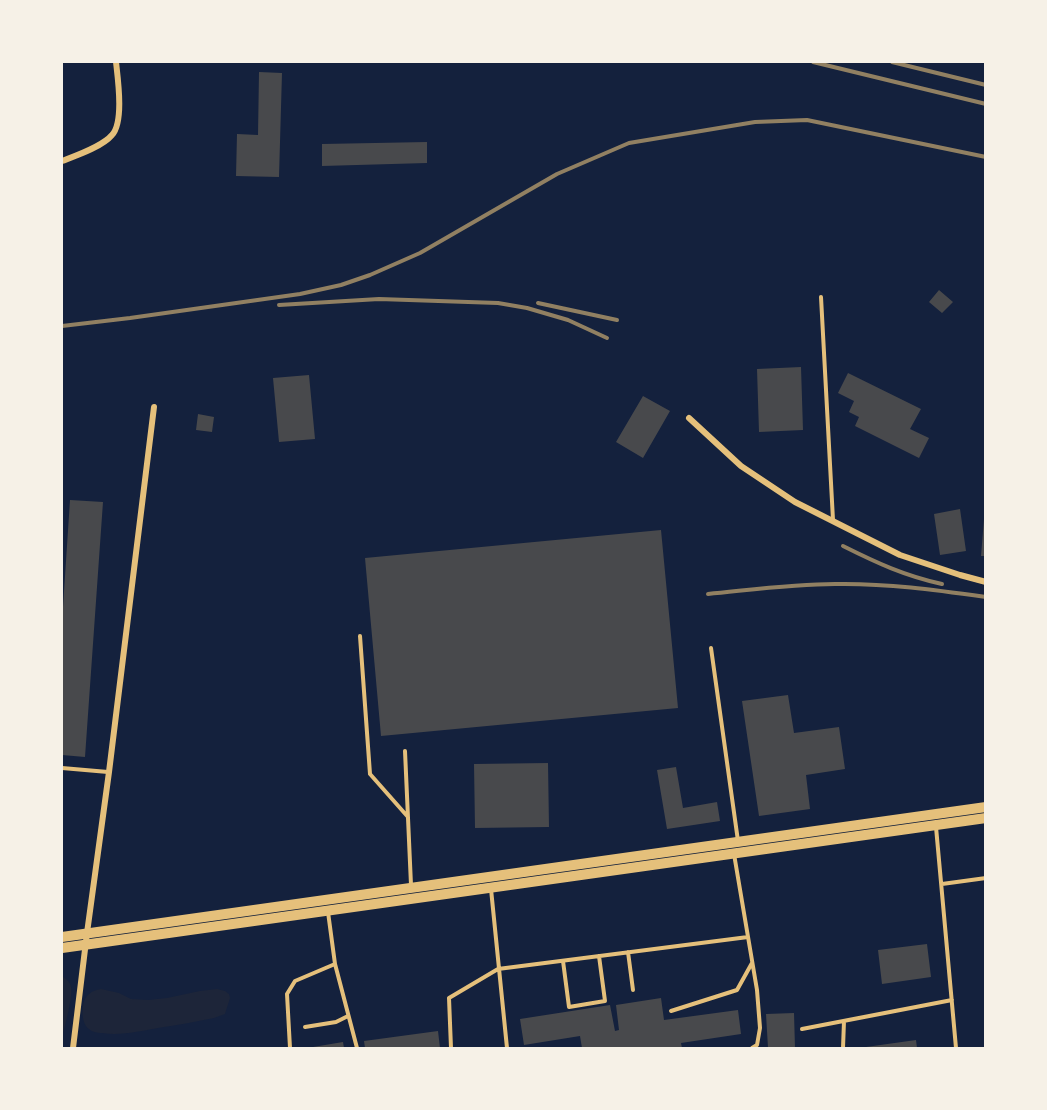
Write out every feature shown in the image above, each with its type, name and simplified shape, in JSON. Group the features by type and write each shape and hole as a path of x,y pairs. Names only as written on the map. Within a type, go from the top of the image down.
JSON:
{"main road":[{"path":"62,948 734,853 936,820 986,807"},
{"path":"62,937 738,841 936,820 986,818"}],"street":[{"path":"62,162 92,149 113,135 120,112 116,62"},
{"path":"73,1048 154,407"},
{"path":"689,418 741,466 795,502 900,555 986,582"}],"lane":[{"path":"821,297 833,521"},
{"path":"360,636 370,774 408,817"},
{"path":"711,648 738,841"},
{"path":"405,751 411,887"},
{"path":"62,768 109,772"},
{"path":"936,820 956,1048"},
{"path":"734,853 757,990 760,1028 757,1045 752,1048"},
{"path":"942,884 986,878"},
{"path":"491,888 507,1048"},
{"path":"328,911 335,964 357,1048"},
{"path":"451,1048 449,998 498,969 747,937"},
{"path":"627,952 633,990"},
{"path":"563,960 569,1007 604,1001 599,956"},
{"path":"671,1011 737,990 752,963"},
{"path":"290,1048 287,994 295,981 335,964"},
{"path":"802,1029 952,1000"},
{"path":"305,1027 336,1022 348,1016"},
{"path":"843,1048 844,1021"}],"shaded area":[{"path":"62,976 70,983 71,992 62,1037"},
{"path":"101,989 119,993 131,999 148,1000 217,989 225,991 230,998 225,1014 214,1018 130,1033 109,1034 90,1030 83,1017 86,998"}],"building":[{"path":"259,72 282,73 279,177 236,176 237,134 258,135"},
{"path":"427,142 427,163 322,166 322,144"},
{"path":"939,290 953,302 942,313 929,302"},
{"path":"801,367 803,430 759,432 757,369"},
{"path":"848,373 921,409 910,429 929,438 919,458 855,426 859,417 849,412 854,401 838,393"},
{"path":"309,375 315,439 279,442 273,378"},
{"path":"643,396 670,411 643,458 616,442"},
{"path":"198,414 214,417 212,432 196,430"},
{"path":"70,500 103,502 85,757 62,755 62,622"},
{"path":"960,509 966,551 940,555 934,514"},
{"path":"984,519 986,519 986,556 981,556"},
{"path":"661,530 678,708 381,736 365,558"},
{"path":"788,695 794,733 839,727 845,769 806,775 810,809 759,816 742,701"},
{"path":"548,763 549,827 475,828 474,764"},
{"path":"676,767 683,808 717,802 720,821 667,829 657,770"},
{"path":"927,944 931,977 882,984 878,950"},
{"path":"661,998 664,1020 738,1010 741,1034 681,1043 682,1048 582,1048 580,1036 524,1045 520,1019 610,1005 615,1031 619,1030 616,1005"},
{"path":"794,1013 795,1048 768,1048 766,1014"},
{"path":"438,1031 440,1048 365,1048 364,1041"},
{"path":"916,1040 917,1048 866,1048 866,1047"},
{"path":"343,1042 344,1048 313,1048 313,1047"}],"railway":[{"path":"813,62 986,104"},
{"path":"892,62 986,85"},
{"path":"62,326 300,294 341,285 420,253 557,174 629,143 755,122 807,120 986,157"},
{"path":"279,305 379,299 498,303 527,308 568,320 607,338"},
{"path":"538,303 617,320"},
{"path":"843,546 891,568 942,584"},
{"path":"708,594 803,585 854,584 986,597"}]}
